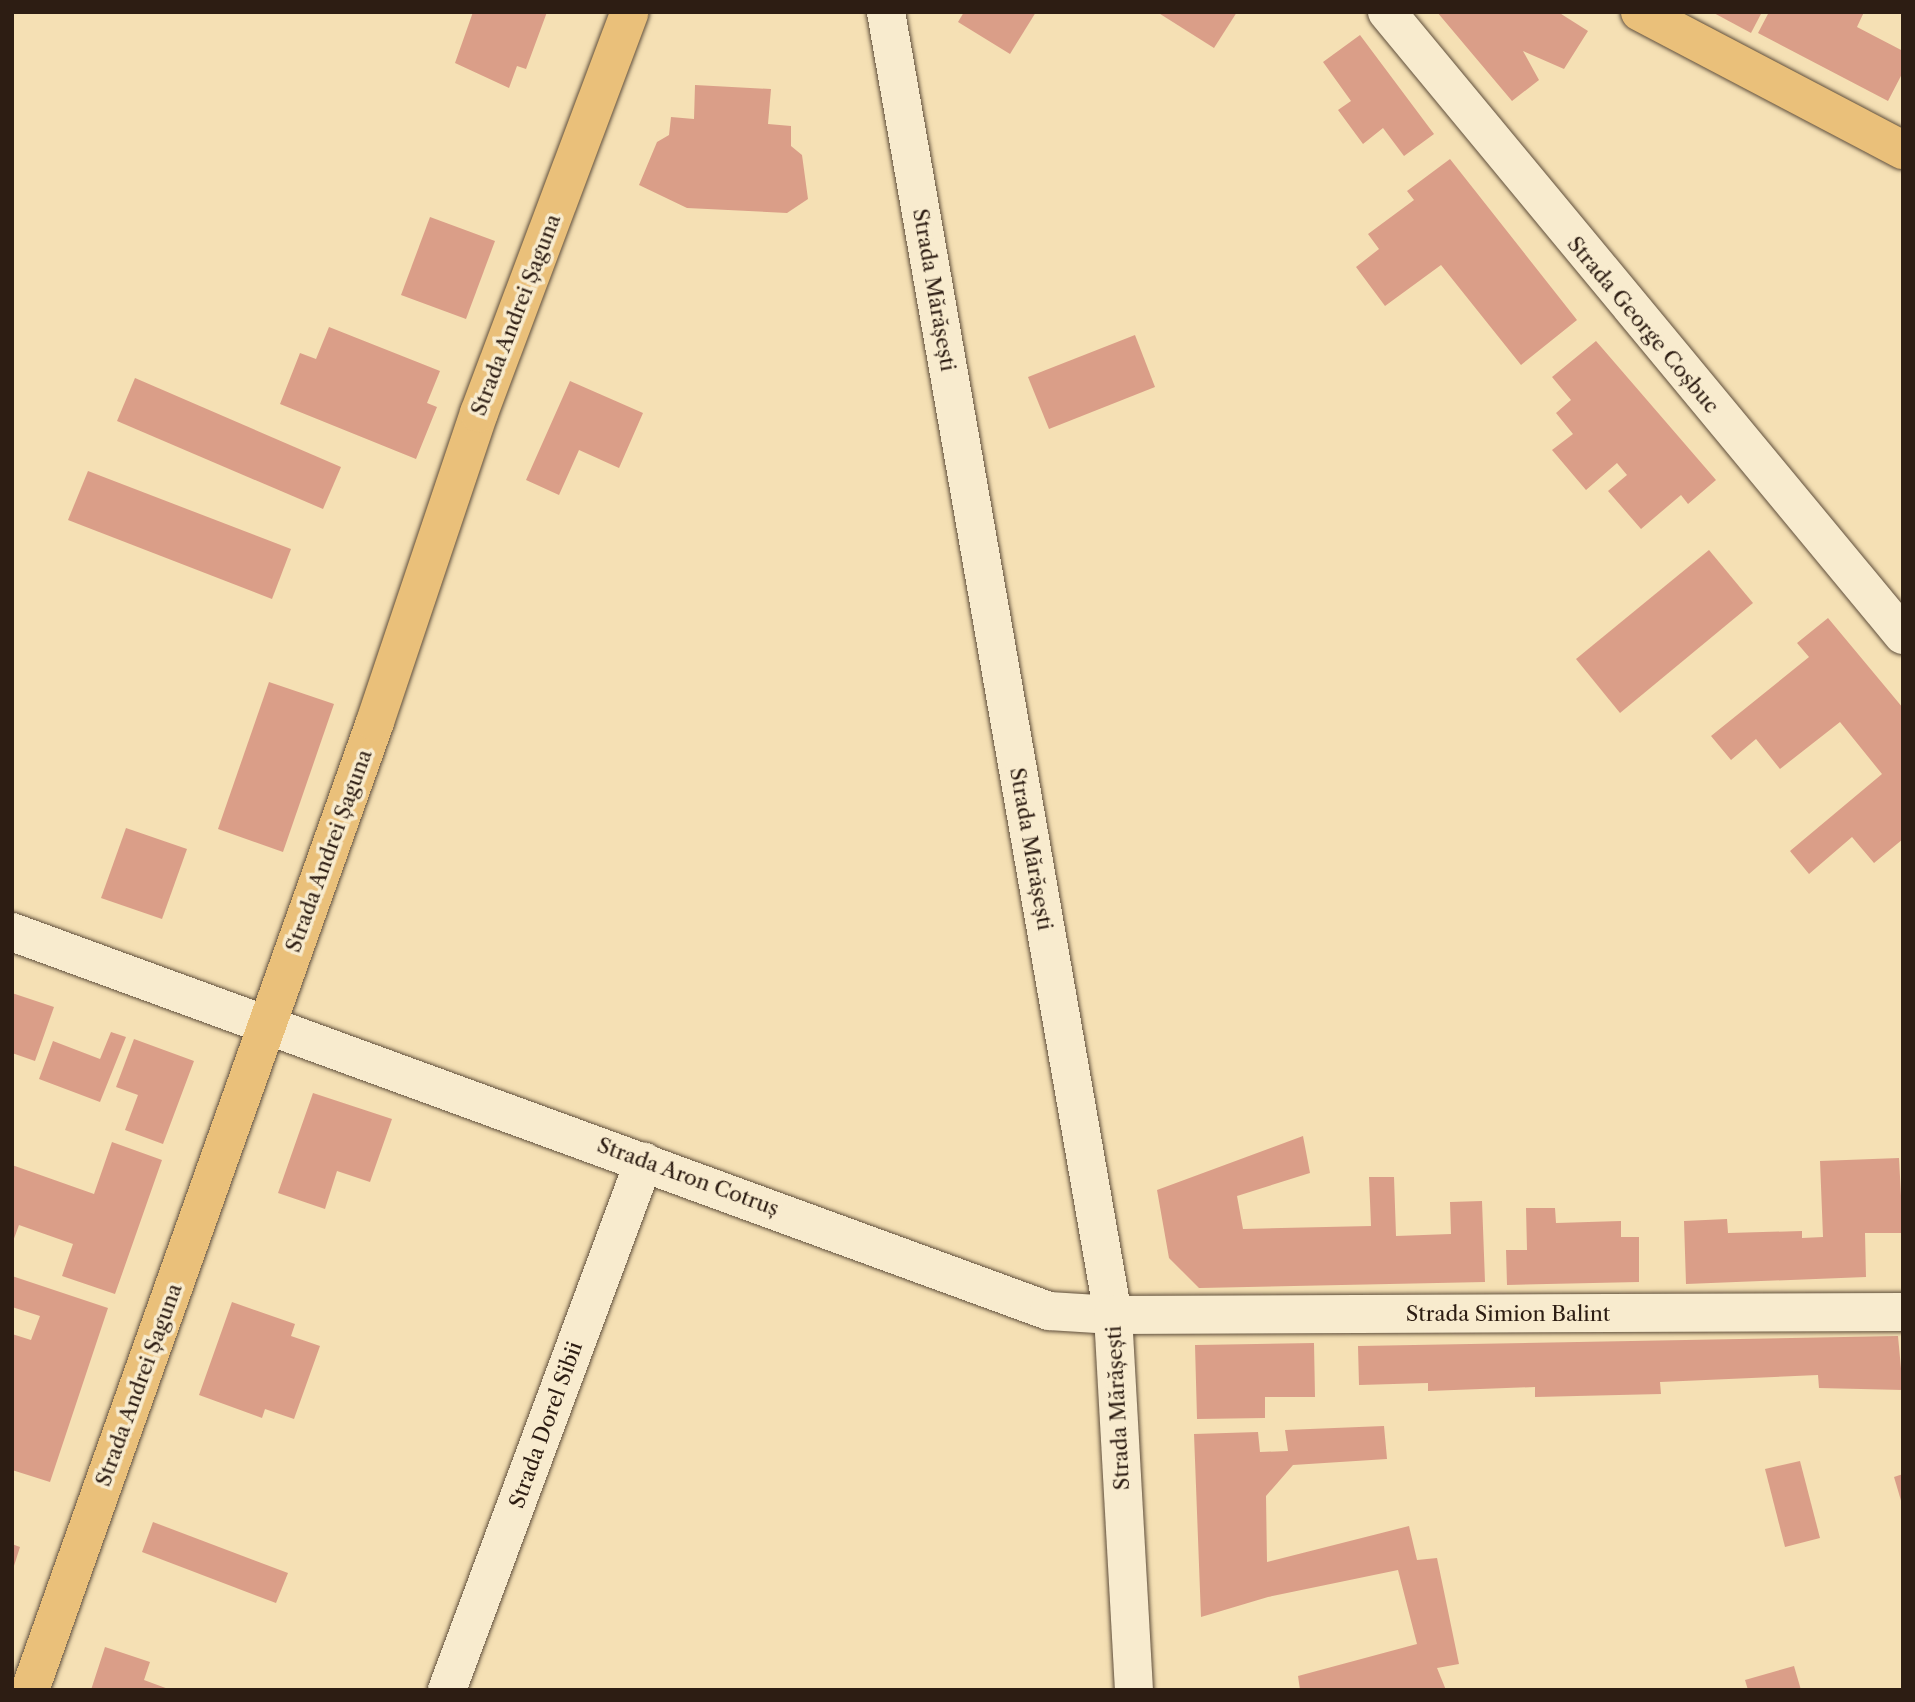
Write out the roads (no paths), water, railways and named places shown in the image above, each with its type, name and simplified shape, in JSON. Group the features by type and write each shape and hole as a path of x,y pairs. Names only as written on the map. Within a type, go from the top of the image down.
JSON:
{"main road":[{"name":"Strada Andrei Șaguna","path":"30,1690 267,1023 479,413 630,12"},
{"path":"1640,12 1903,150"}],"street":[{"name":"Strada Mărășești","path":"886,12 1113,1315 1134,1690"},
{"name":"Strada George Coșbuc","path":"1387,12 1903,635"},
{"name":"Strada Aron Cotruș","path":"12,932 644,1161 1029,1305 1069,1314 1113,1315"},
{"name":"Strada Dorel Sibii","path":"447,1690 644,1161"},
{"name":"Strada Simion Balint","path":"1113,1315 1903,1312"}]}
